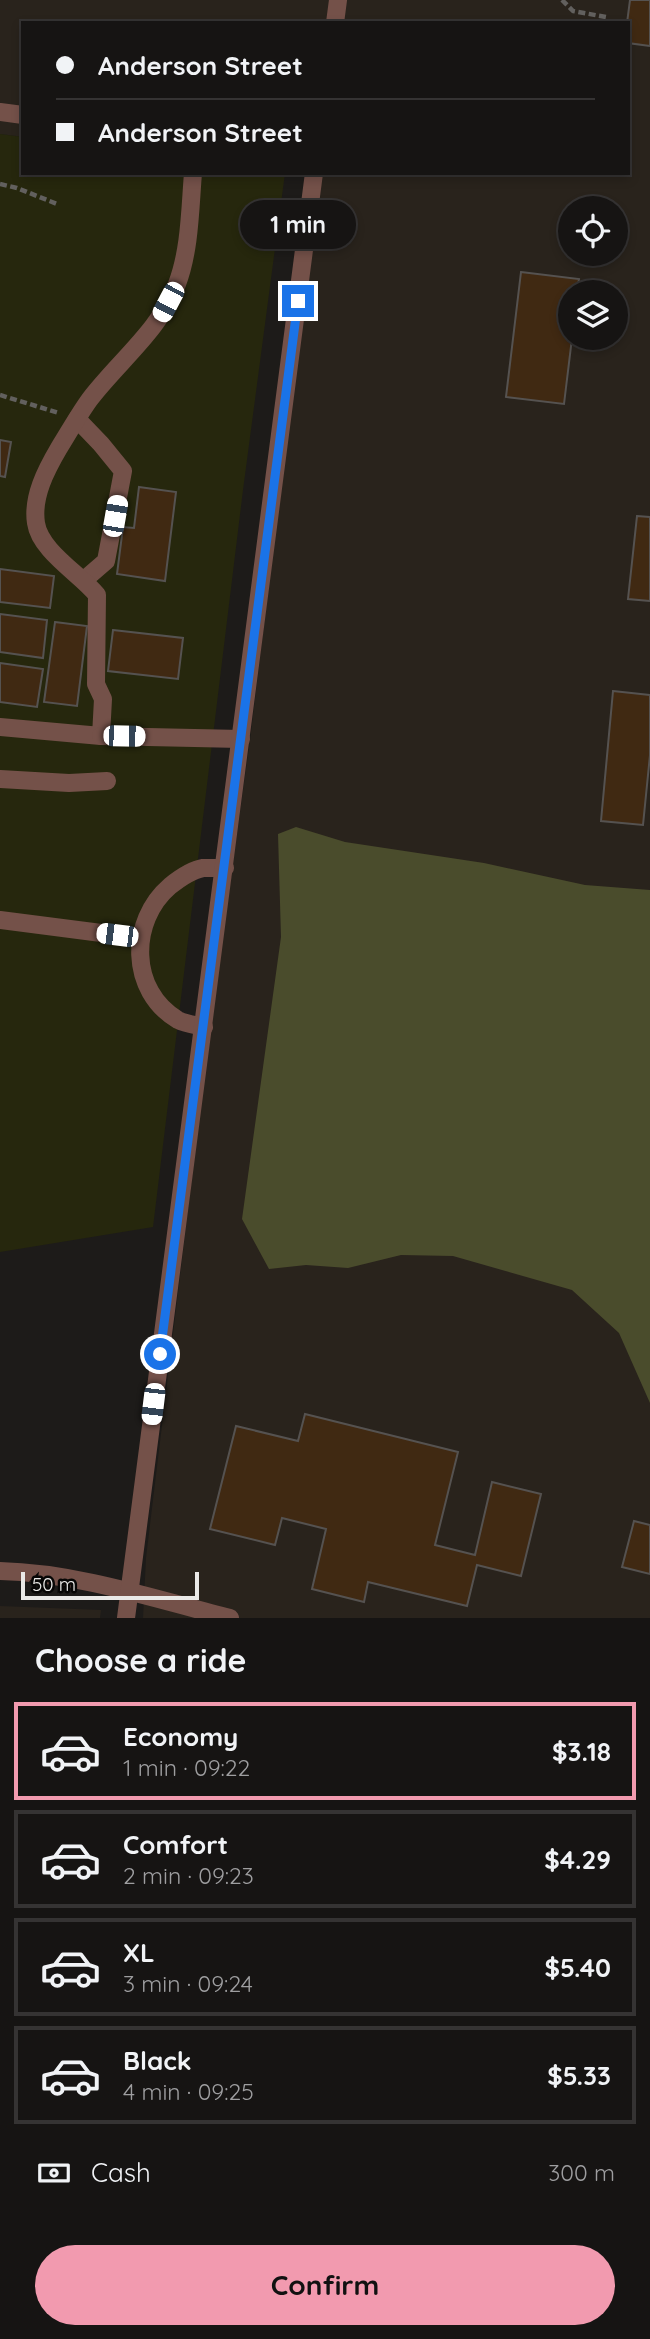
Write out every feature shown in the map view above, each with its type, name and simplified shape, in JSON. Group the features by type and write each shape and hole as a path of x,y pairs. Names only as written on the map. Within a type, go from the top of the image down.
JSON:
{"street":[{"path":"335,21 338,0"},
{"path":"0,112 21,115"},
{"path":"101,736 103,699 96,684 97,595 85,580 48,549 36,524 39,488 50,462 89,400 158,321 177,284 187,237 193,175"},
{"path":"126,1618 314,175"},
{"path":"77,419 102,444 123,471 106,561 85,580"},
{"path":"0,727 101,736 241,739"},
{"path":"0,779 69,783 107,781"},
{"path":"204,1027 178,1020 153,995 142,971 140,938 150,908 172,884 202,868 225,869"},
{"path":"0,920 140,938"},
{"path":"0,1572 25,1572 98,1584 230,1618"}],"path":[{"path":"562,0 573,11 606,17"},
{"path":"0,184 57,204"},
{"path":"0,395 77,419"}],"shaded area":[{"path":"0,0 650,0 650,1618 143,1618 146,1558 209,1036 250,740 319,175 630,175 630,21 21,21 21,137 0,134"},
{"path":"0,1606 101,1610 100,1618 0,1618"}],"green space":[{"path":"0,134 21,137 21,175 285,175 243,490 153,1227 0,1252"},
{"path":"296,827 345,842 484,863 585,885 650,890 650,1403 619,1333 572,1290 453,1256 401,1255 348,1268 306,1265 269,1269 242,1219 281,937 278,834"}],"building":[{"path":"630,0 650,0 650,46 630,43 630,21 627,21"},
{"path":"521,272 579,279 558,280 558,350 571,350 564,404 506,397"},
{"path":"0,440 11,442 5,477 0,476"},
{"path":"139,487 176,492 165,581 117,574 123,527 134,528"},
{"path":"637,516 650,517 650,601 628,599"},
{"path":"0,569 54,576 50,608 0,602"},
{"path":"0,614 47,620 43,658 0,652"},
{"path":"55,622 87,626 77,706 44,702"},
{"path":"113,630 183,638 178,679 108,671"},
{"path":"0,663 43,669 37,707 0,702"},
{"path":"613,691 650,695 650,755 643,825 601,821"},
{"path":"305,1414 458,1452 435,1545 475,1555 492,1482 541,1494 521,1576 477,1565 467,1606 368,1582 364,1602 312,1589 326,1529 282,1518 275,1545 210,1529 236,1426 298,1441"},
{"path":"634,1521 650,1525 650,1574 622,1567"}],"route":[{"path":"160,1354 298,301"}]}
